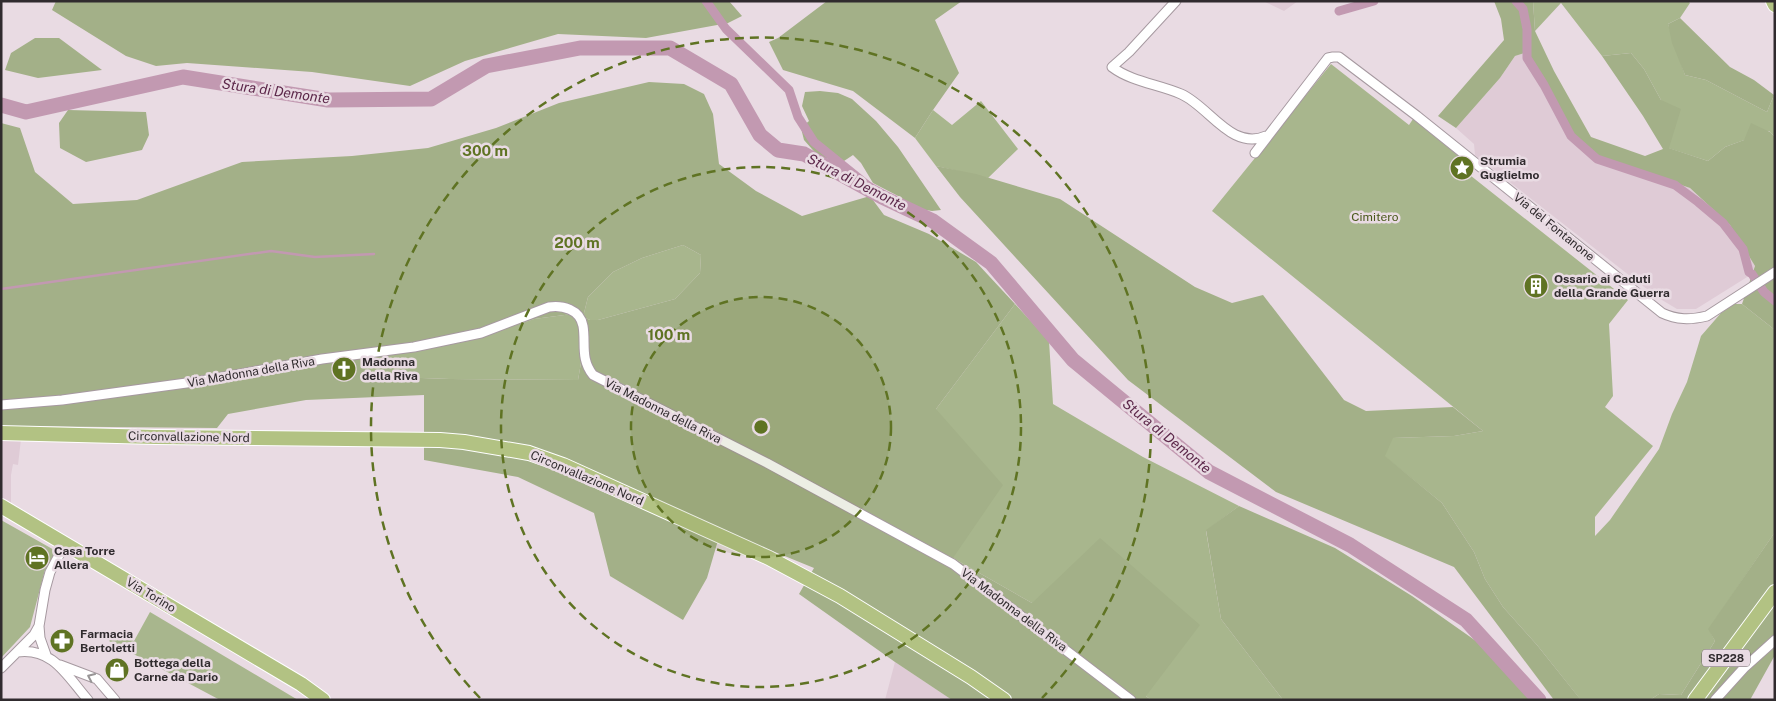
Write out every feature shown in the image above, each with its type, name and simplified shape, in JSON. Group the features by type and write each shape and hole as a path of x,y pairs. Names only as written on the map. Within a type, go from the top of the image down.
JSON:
{"main road":[{"path":"1772,1 1775,4"},
{"name":"Circonvallazione Nord","path":"1,433 156,437 440,440 529,453 572,469 784,567 848,601 971,677 1004,700"},
{"name":"Via Torino","path":"1,506 301,684 323,700"},
{"name":"SP228","path":"1695,700 1775,592"},
{"name":"Via Torino","path":"301,684 314,688 334,700"}],"street":[{"path":"1176,1 1130,52 1112,67 1128,77 1180,94 1204,110 1232,134 1241,138 1255,140 1267,136"},
{"name":"Via del Fontanone","path":"1255,153 1328,58 1339,57 1430,126 1662,313 1682,319 1706,316 1771,274"},
{"name":"Via Madonna della Riva","path":"1,406 62,400 201,381 322,359 414,347 481,333 549,307 568,307 583,325 582,348 589,370 593,375 767,463 953,564 1131,700"},
{"path":"46,655 40,638 39,626 45,590 50,572 65,544"},
{"path":"1,668 34,635 39,626"},
{"path":"1715,700 1744,668 1775,640"},
{"path":"17,652 33,651 46,655 59,665 88,700"},
{"path":"59,665 97,679 115,700"}],"shaded area":[{"path":"1263,1 1298,1 1284,11"},
{"path":"1528,52 1596,156 1690,188 1731,224 1755,266 1752,274 1696,309 1677,309 1657,297 1475,155 1474,144 1456,128 1500,78 1515,56"},
{"path":"21,439 18,465 13,464 11,475 11,504 1,499 1,440"},
{"path":"895,662 952,700 885,700"}],"green space":[{"path":"56,1 729,1 742,16 728,23 646,38 558,34 465,61 410,86 312,72 187,63 156,66 126,56 52,10"},
{"path":"827,1 962,1 935,20 959,73 915,138 853,91 783,70 769,42 778,38"},
{"path":"1494,1 1533,1 1535,31 1554,71 1591,137 1645,156 1663,149 1602,56 1631,53 1644,69 1661,100 1681,109 1669,148 1708,161 1725,147 1744,140 1751,123 1770,132 1775,137 1775,330 1742,304 1755,266 1730,225 1690,188 1596,156 1573,136 1528,52 1515,56 1500,78 1456,128 1438,116 1504,40 1501,19"},
{"path":"1533,1 1688,1 1690,3 1680,18 1668,24 1685,75 1706,80 1767,112 1774,95 1775,137 1769,131 1725,147 1708,161 1668,148 1661,100 1644,69 1631,53 1602,56 1561,3 1535,31"},
{"path":"1680,18 1730,67 1754,80 1774,95 1767,112 1706,80 1685,75 1672,43 1668,24"},
{"path":"35,38 59,38 102,70 38,78 5,70 11,53"},
{"name":"Cimitero","path":"1331,64 1409,125 1413,119 1465,161 1461,168 1628,300 1609,324 1613,396 1605,407 1653,446 1595,517 1595,536 1610,520 1659,449 1672,414 1687,382 1701,336 1721,313 1734,304 1742,304 1775,330 1775,532 1709,629 1715,641 1681,695 1659,694 1650,700 1580,699 1537,645 1503,607 1485,579 1474,552 1442,503 1384,456 1392,438 1454,436 1483,431 1212,211"},
{"path":"649,82 684,84 704,94 713,114 719,164 756,191 802,216 870,196 884,215 929,234 976,262 1015,304 936,409 1003,485 953,558 1032,603 1100,538 1200,625 1146,696 1151,700 952,700 799,594 814,568 721,530 707,578 683,620 610,576 594,513 518,477 424,460 424,395 306,400 228,414 217,428 1,426 1,123 20,128 35,172 73,204 137,200 242,162 352,156 428,148 496,128 559,103","holes":["683,245 701,255 700,273 675,299 598,320 590,320 583,317 588,297 613,272 642,258","572,314 581,328 582,357 578,380 366,376 364,356 503,329 534,319"]},
{"path":"805,92 838,93 852,99 876,121 898,147 941,210 920,209 873,183 861,163 853,155 844,161 819,157 804,140 801,128 809,121 802,106"},
{"path":"981,101 1018,149 988,178 936,166 915,138 933,110 952,125"},
{"path":"68,110 146,112 149,135 142,150 86,162 60,148 59,123"},
{"path":"936,166 976,174 1060,199 1195,287 1232,303 1263,295 1344,400 1366,411 1453,407 1483,431 1454,436 1393,438 1385,456 1442,503 1474,552 1485,579 1503,607 1537,645 1581,700 1554,700 1454,567 1276,492 1128,380 960,197"},
{"path":"683,245 701,255 700,273 675,299 598,320 590,320 583,317 588,297 613,272 642,258"},
{"path":"1015,304 1049,341 1053,404 1143,457 1239,506 1206,531 1221,619 1283,700 1151,700 1032,603 953,558 936,409"},
{"path":"572,314 581,328 582,357 578,380 366,376 364,356 503,329 534,319"},
{"path":"1239,506 1335,548 1412,596 1476,641 1531,700 1283,700 1221,619 1206,530"},
{"path":"1,520 56,551 45,570 30,627 1,658"},
{"path":"1775,532 1775,655 1750,700 1650,700 1659,694 1681,695 1715,641 1708,629"},
{"path":"150,612 298,700 220,700 109,641 114,631 134,641"}],"waterway":[{"path":"706,1 726,29 789,90 798,117 814,142 882,197"},
{"path":"1339,11 1374,1"},
{"path":"1516,1 1523,9 1527,29 1527,58 1544,85 1571,136 1597,159 1675,185 1698,202 1723,223 1743,249 1749,272 1764,292 1775,301"},
{"name":"Stura di Demonte","path":"1,105 26,112 183,77 328,100 431,99 486,66 580,48 670,48 731,84 760,135 778,150 804,154 882,197 933,221 991,263 1073,360 1209,472 1350,545 1466,620 1539,700"},
{"path":"1,289 271,251 315,257 374,254"}],"place":[{"name":"Strumia Guglielmo","path":"1462,168"},
{"name":"Ossario ai Caduti della Grande Guerra","path":"1536,286"},
{"name":"Madonna della Riva","path":"344,369"},
{"name":"Casa Torre Allera","path":"37,558"},
{"name":"Farmacia Bertoletti","path":"62,641"},
{"name":"Bottega della Carne da Dario","path":"117,670"}]}
